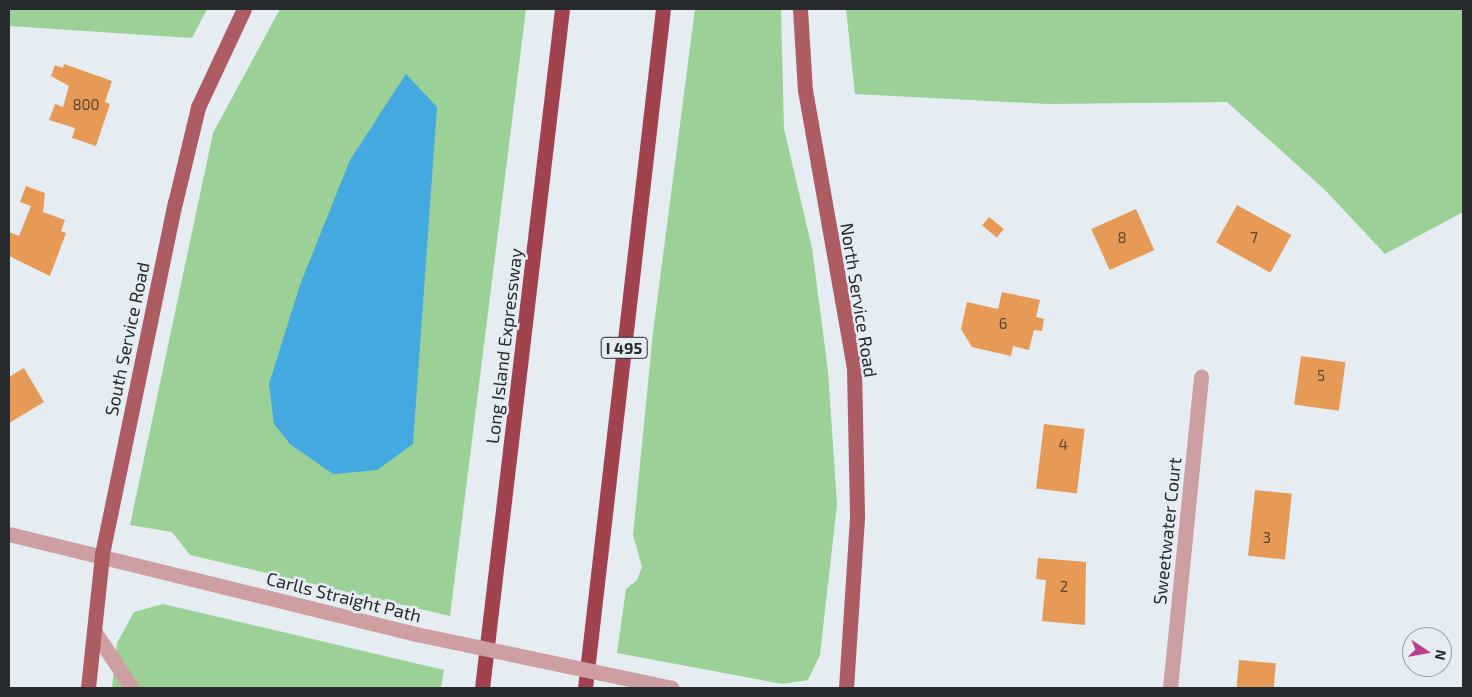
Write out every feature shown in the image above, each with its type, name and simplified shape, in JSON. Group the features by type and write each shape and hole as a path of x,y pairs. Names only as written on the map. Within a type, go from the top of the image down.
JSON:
{"highway":[{"name":"Long Island Expressway","path":"482,688 562,9"},
{"name":"I 495","path":"585,688 663,9"}],"main road":[{"name":"South Service Road","path":"88,688 102,554 175,203 198,107 244,9"},
{"name":"North Service Road","path":"800,9 805,90 854,369 857,518 846,688"}],"street":[{"name":"Sweetwater Court","path":"1170,688 1201,377"},
{"name":"Carlls Straight Path","path":"9,534 102,554 416,634 672,688"},
{"path":"94,631 132,688"}],"green space":[{"path":"9,9 207,9 192,38 9,26"},
{"path":"280,9 526,9 450,616 190,555 172,532 130,525 213,133"},
{"path":"695,9 781,9 784,129 812,248 828,371 837,504 820,655 808,680 782,684 617,653 626,589 637,580 642,567 633,535 653,333"},
{"path":"846,9 1463,9 1463,212 1385,254 1325,190 1227,102 1048,104 855,94"},
{"path":"163,604 444,670 441,688 112,688 117,643 134,612"}],"water":[{"path":"406,74 437,107 413,444 377,470 333,474 290,444 274,424 269,384 300,285 350,160"}],"building":[{"path":"64,64 112,81 105,102 110,104 96,146 72,138 75,128 49,120 55,104 63,107 69,86 51,76 55,65 63,68"},
{"path":"26,186 45,193 43,212 65,220 61,231 66,233 50,276 9,256 9,232 19,236 31,206 20,202"},
{"path":"1237,205 1291,235 1270,273 1216,243"},
{"path":"1136,209 1154,250 1110,270 1091,229"},
{"path":"989,217 1004,229 997,238 982,226"},
{"path":"1002,292 1040,300 1036,317 1044,319 1042,331 1034,330 1029,350 1013,346 1011,356 972,347 961,329 967,302 998,309"},
{"path":"1301,356 1346,362 1339,411 1294,405"},
{"path":"24,368 44,402 9,423 9,377"},
{"path":"1044,424 1085,429 1077,494 1036,489"},
{"path":"1255,490 1292,494 1285,560 1248,556"},
{"path":"1038,558 1086,562 1085,625 1042,621 1046,580 1036,579"},
{"path":"1239,660 1276,663 1274,688 1237,688"}]}
